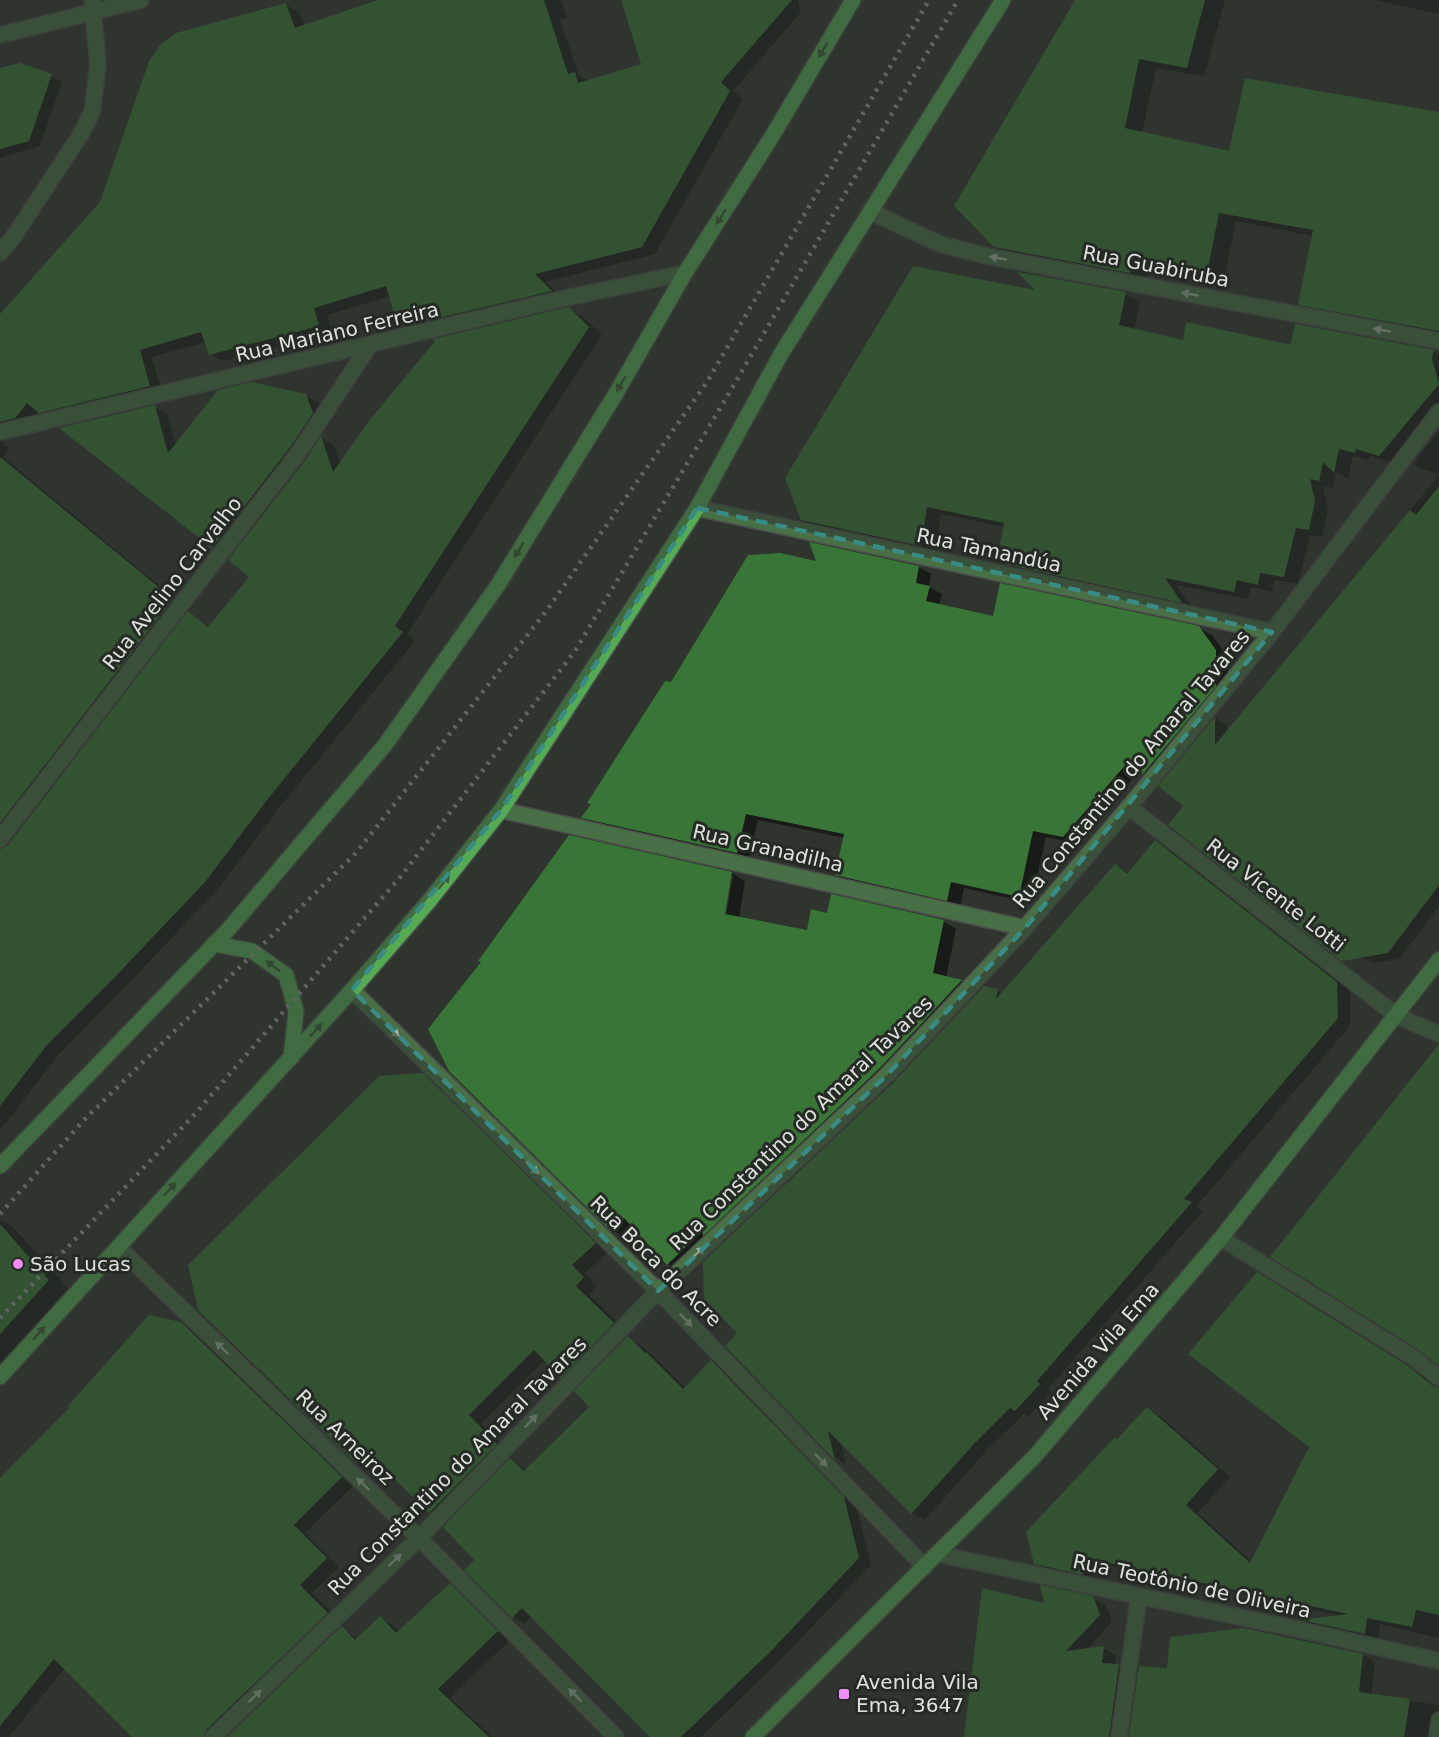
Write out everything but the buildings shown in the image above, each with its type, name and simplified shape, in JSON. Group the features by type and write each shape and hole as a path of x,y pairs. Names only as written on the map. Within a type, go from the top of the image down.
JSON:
{"main road":[{"path":"0,1166 214,944 385,745 498,585 615,394 685,273 771,138 853,0"},
{"path":"0,1377 352,990 429,901 501,810 697,508 782,354 1003,0"},
{"path":"214,944 252,951 286,975 296,1011 291,1058"},
{"name":"Avenida Vila Ema","path":"753,1737 1035,1456 1221,1239 1439,960"}],"street":[{"path":"0,35 93,6 141,0"},
{"path":"0,253 14,236 63,162 92,112 98,65 93,6"},
{"name":"Rua Guabiruba","path":"871,212 940,244 987,256 1439,341"},
{"name":"Rua Mariano Ferreira","path":"0,432 552,302 685,273"},
{"name":"Rua Avelino Carvalho","path":"0,839 299,452 369,346"},
{"name":"Rua Constantino do Amaral Tavares","path":"213,1737 418,1538 658,1291 886,1075 1025,928 1129,807 1272,632 1439,412"},
{"name":"Rua Tamandúa","path":"697,508 1272,632"},
{"name":"Rua Vicente Lotti","path":"1129,807 1397,1016 1439,1034"},
{"name":"Rua Granadilha","path":"501,810 1025,928"},
{"name":"Rua Boca do Acre","path":"352,990 658,1291 925,1567"},
{"path":"1221,1239 1414,1358 1439,1378"},
{"name":"Rua Arneiroz","path":"117,1247 418,1538 616,1737"},
{"name":"Rua Teotônio de Oliveira","path":"937,1554 1439,1661"},
{"path":"1119,1737 1138,1596"},
{"path":"1437,1737 1439,1720"}],"highlighted area":[{"path":"697,508 1272,632 1025,928 887,1075 658,1291 352,990 501,810"}],"railway":[{"path":"0,1214 84,1120 356,853 547,610 707,382 929,0"},
{"path":"0,1318 195,1114 401,876 575,651 728,395 958,0"}],"place":[{"name":"São Lucas","path":"18,1264"},
{"name":"Avenida Vila Ema, 3647","path":"844,1694"}]}
